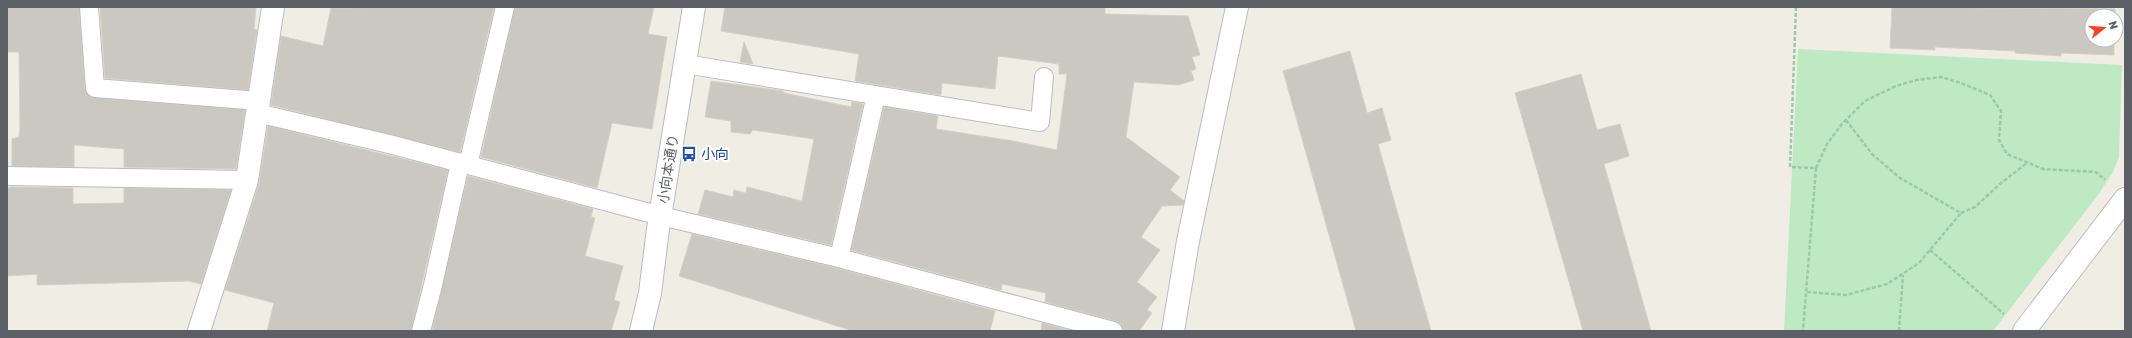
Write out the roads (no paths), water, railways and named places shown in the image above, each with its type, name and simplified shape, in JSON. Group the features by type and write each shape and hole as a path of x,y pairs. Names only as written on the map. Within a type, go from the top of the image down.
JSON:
{"street":[{"path":"199,331 247,180 273,7"},
{"name":"小向本通り","path":"642,331 650,293 694,7"},
{"path":"1173,331 1188,241 1237,7"},
{"path":"2016,324 2125,199"}],"lane":[{"path":"89,7 94,88 258,107 464,164 661,216 839,258 1089,323 1113,331"},
{"path":"421,331 505,7"},
{"path":"685,64 1040,122 1044,77"},
{"path":"839,258 876,95"},
{"path":"7,176 247,180"}],"place":[{"name":"小向","path":"689,154"}]}
